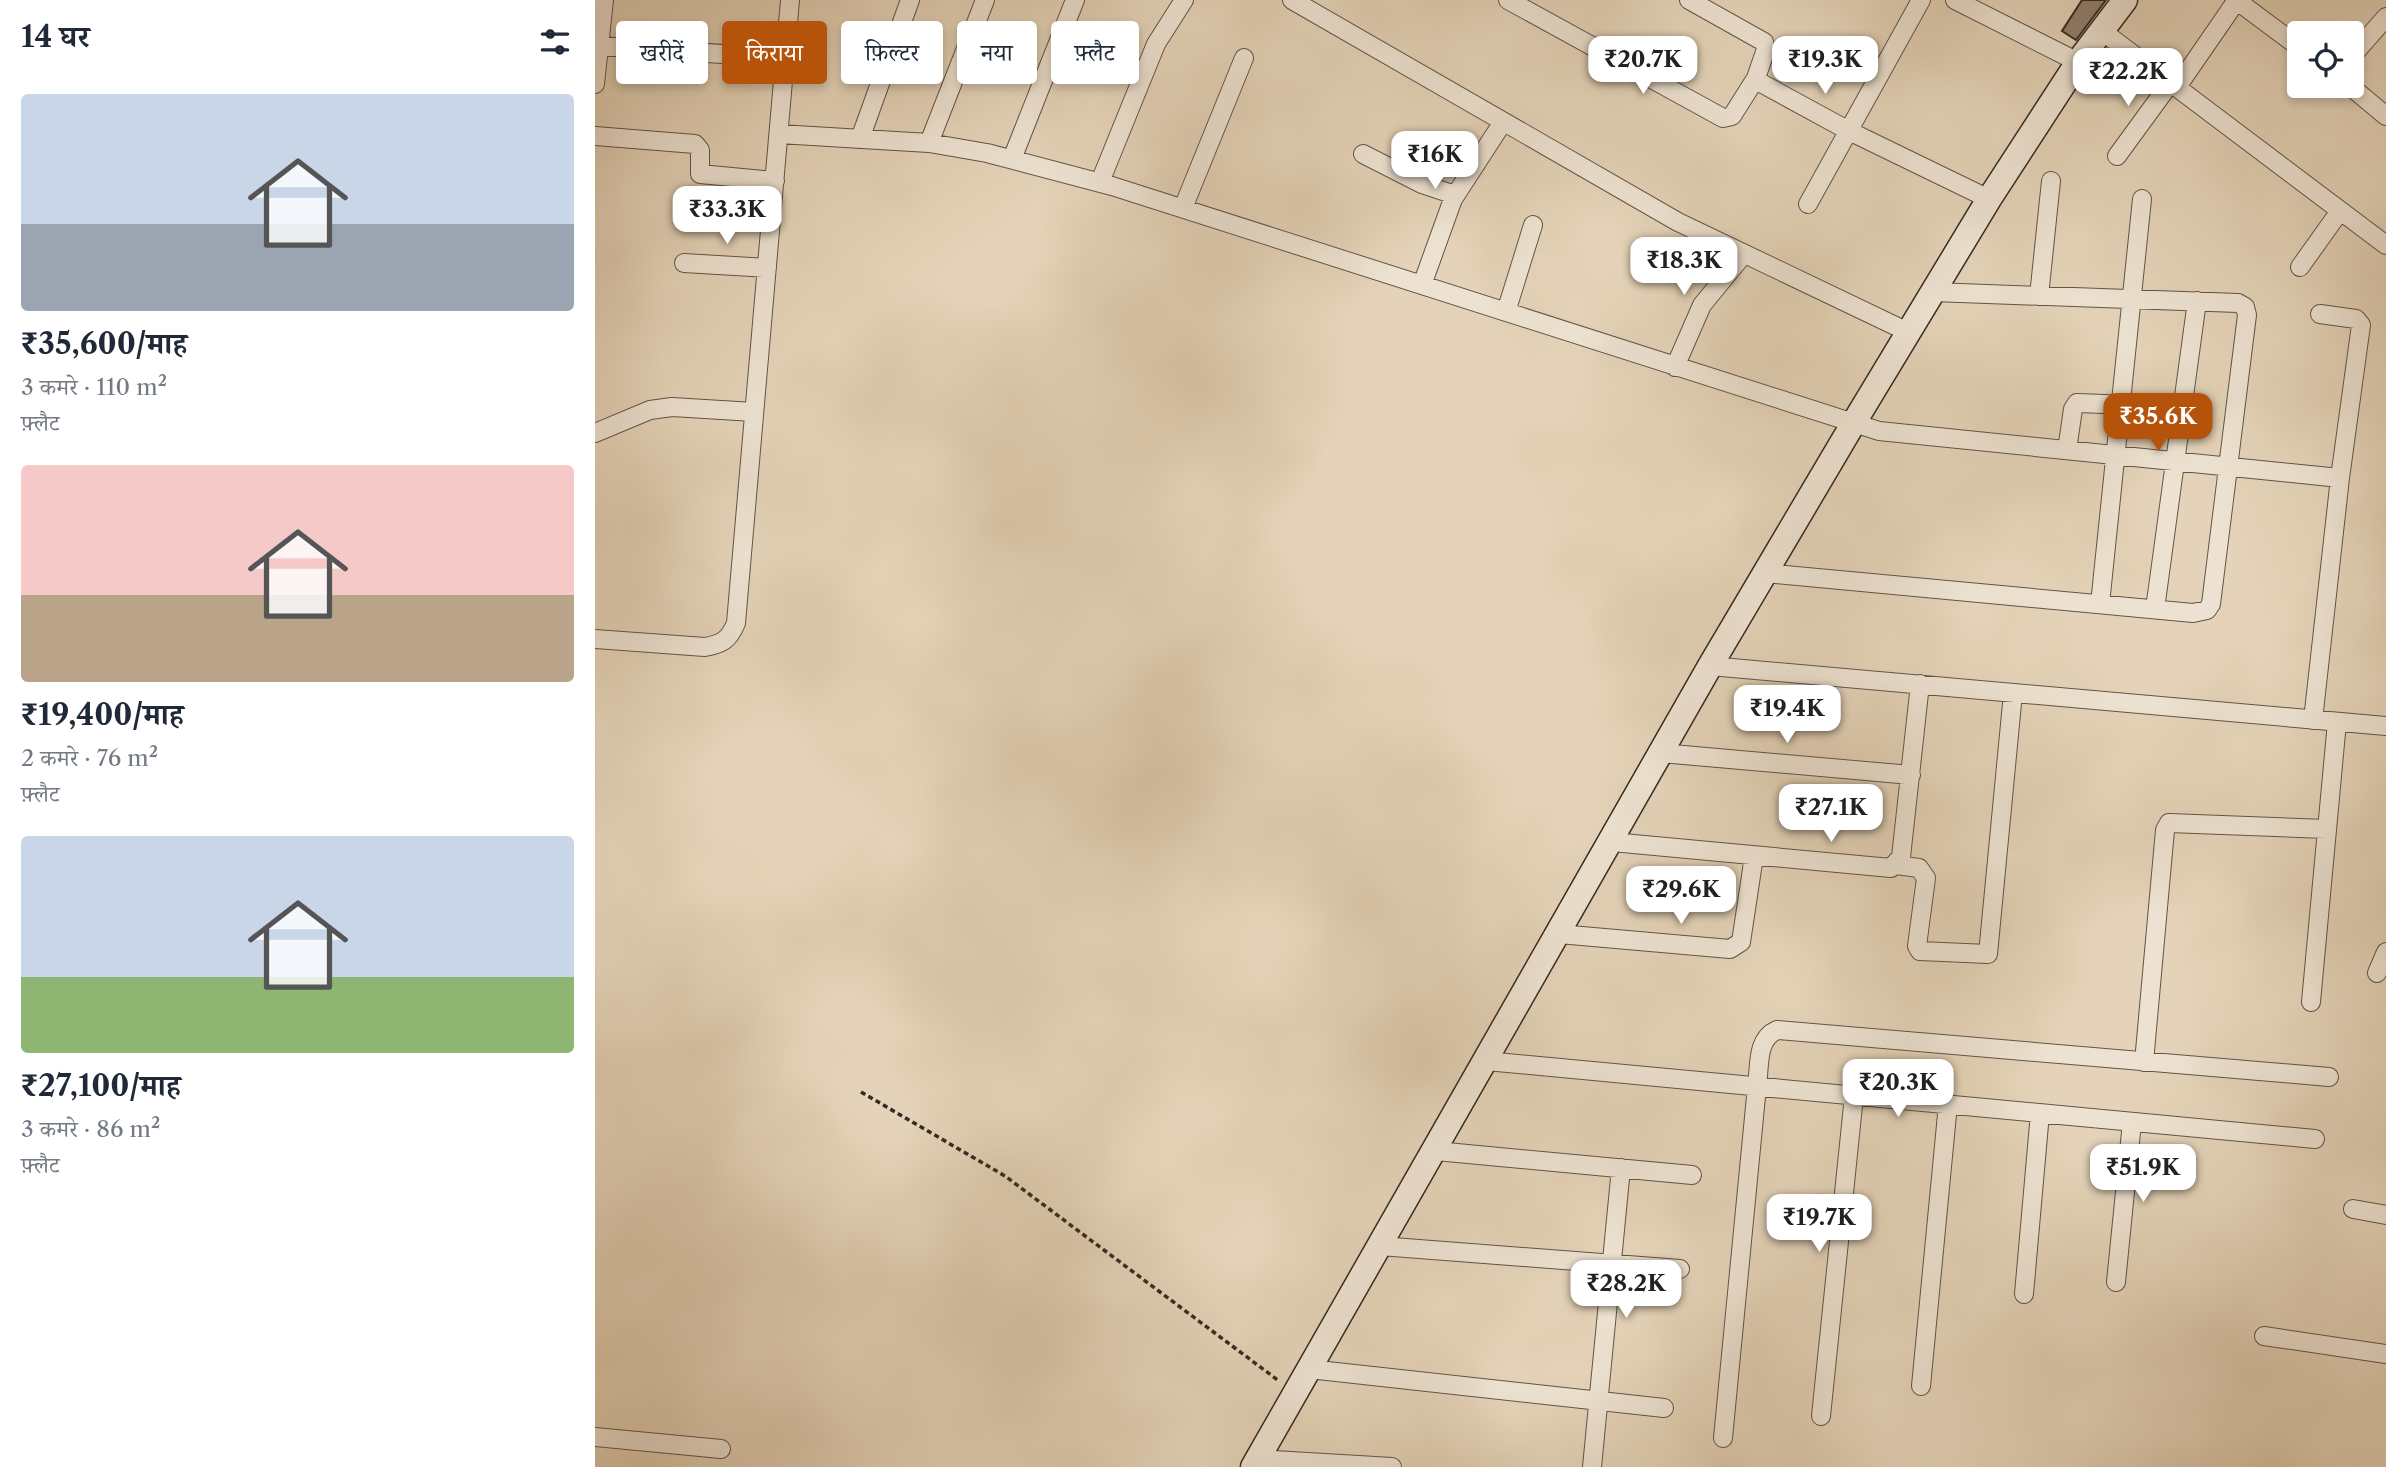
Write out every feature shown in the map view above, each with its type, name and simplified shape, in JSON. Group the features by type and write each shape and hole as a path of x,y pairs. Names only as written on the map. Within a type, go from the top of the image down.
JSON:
{"street":[{"path":"595,84 604,0"},
{"path":"788,21 790,0"},
{"path":"860,139 910,0"},
{"path":"929,143 985,0"},
{"path":"1012,159 1075,0"},
{"path":"1100,183 1156,44 1184,0"},
{"path":"1292,0 1614,187 1742,255 1908,332"},
{"path":"1508,0 1723,118 1732,116 1756,78 1766,49 1764,42 1689,0"},
{"path":"1808,204 1921,0"},
{"path":"1955,0 2078,62"},
{"path":"1392,1467 1255,1463 1436,1151 1710,666 1853,424 1989,199 2078,62 2125,0"},
{"path":"2117,156 2237,0 2287,38"},
{"path":"2364,42 2386,17"},
{"path":"2102,31 2386,245"},
{"path":"599,46 722,54"},
{"path":"1182,208 1244,58"},
{"path":"1756,78 1849,131 1989,199"},
{"path":"595,639 705,647 722,644 731,635 736,623 783,84"},
{"path":"2364,98 2386,116"},
{"path":"1422,285 1455,195 1503,122"},
{"path":"779,134 929,143 1012,159 1182,208 1853,424 1912,436 2340,478"},
{"path":"595,136 695,144 700,150 700,174 775,181"},
{"path":"1363,154 1422,184 1455,195"},
{"path":"2039,296 2051,181"},
{"path":"2100,604 2134,299 2142,199"},
{"path":"2300,267 2340,211"},
{"path":"1506,312 1533,225"},
{"path":"1675,367 1702,305 1742,255"},
{"path":"684,263 767,268"},
{"path":"1765,573 2155,609 2200,612 2211,604 2248,316 2245,307 2238,303 2197,301 1933,292"},
{"path":"2155,609 2197,301"},
{"path":"2313,720 2340,478 2361,325 2356,319 2320,314"},
{"path":"2067,450 2073,409 2077,403 2183,407"},
{"path":"595,433 661,408 754,412"},
{"path":"1710,666 2386,726"},
{"path":"1896,864 1901,856 1920,684"},
{"path":"1612,842 1884,868 1896,864 1919,868 1926,878 1917,946 1920,951 1988,954 2013,692"},
{"path":"2311,1002 2337,722"},
{"path":"1661,753 1910,775"},
{"path":"2144,1062 2165,831 2169,823 2326,830"},
{"path":"1559,934 1730,949 1738,947 1754,856"},
{"path":"2378,974 2386,952"},
{"path":"1723,1438 1762,1041 1768,1034 1777,1030 2329,1077"},
{"path":"1486,1061 2315,1139"},
{"path":"1821,1416 1854,1096"},
{"path":"1921,1386 1948,1104"},
{"path":"2024,1294 2040,1113"},
{"path":"2116,1282 2132,1122"},
{"path":"1436,1151 1692,1175"},
{"path":"1592,1467 1621,1168"},
{"path":"2353,1209 2386,1215"},
{"path":"1380,1246 1612,1261 1680,1269"},
{"path":"2264,1336 2386,1354"},
{"path":"1310,1369 1443,1382 1598,1403 1664,1408"},
{"path":"595,1437 721,1449"}],"path":[{"path":"861,1092 1005,1176 1296,1393"}],"building":[{"path":"2082,0 2106,0 2076,40 2062,31"}]}
